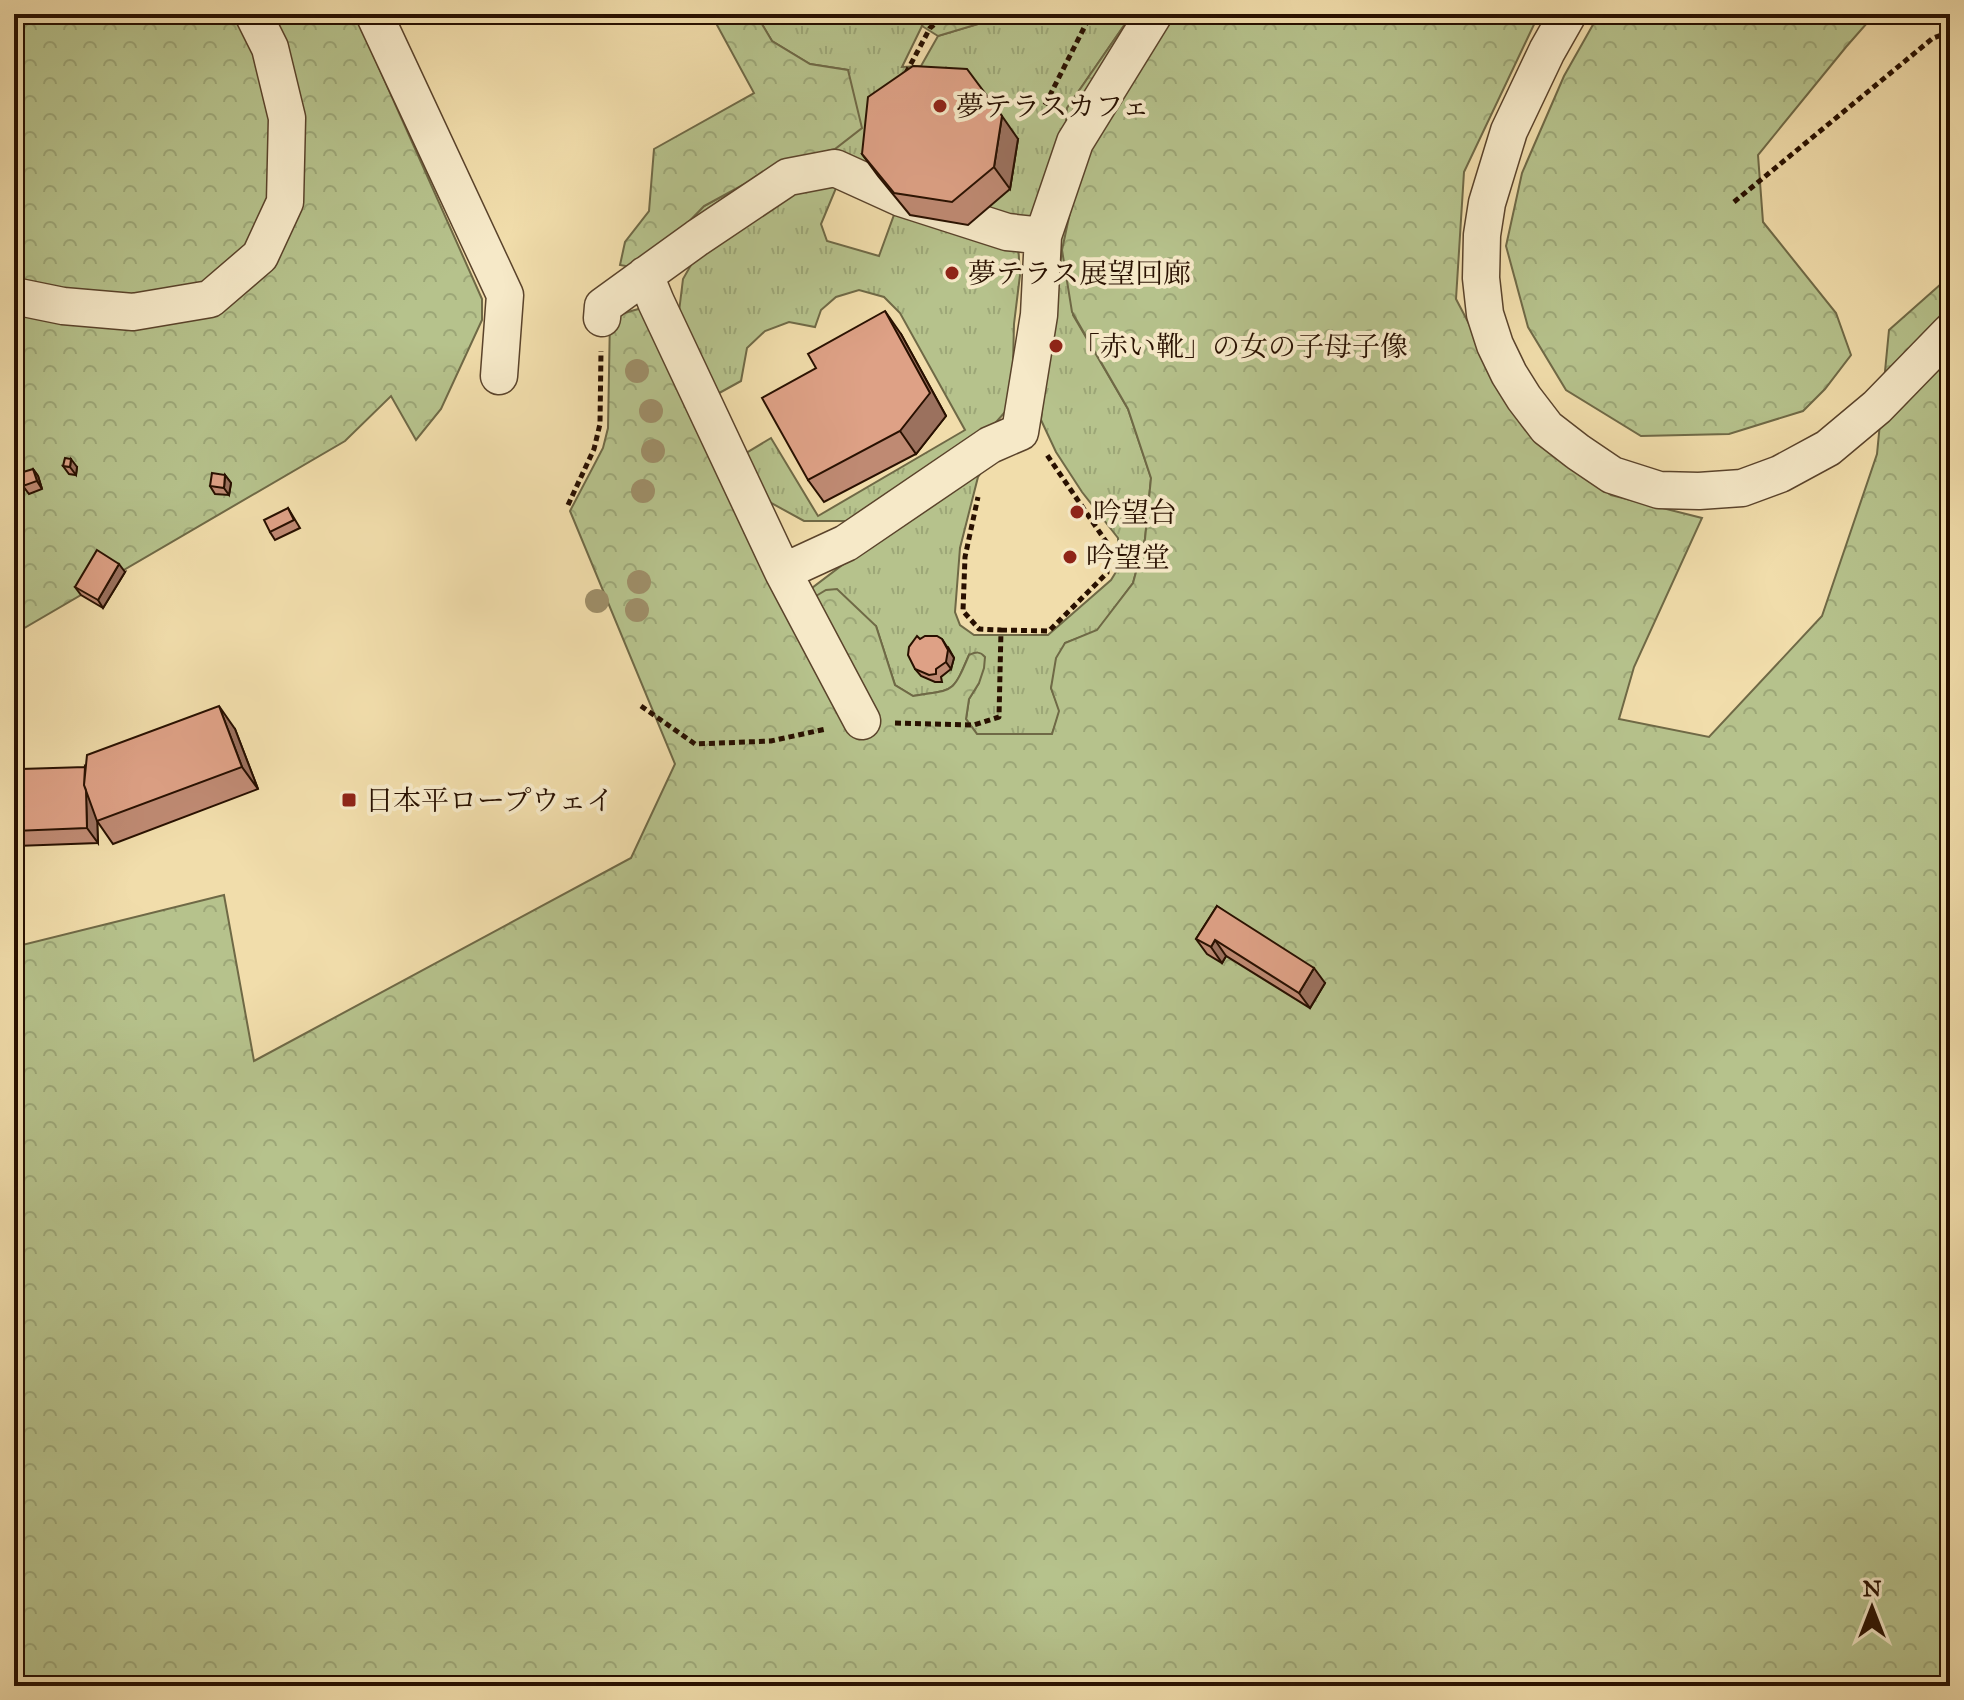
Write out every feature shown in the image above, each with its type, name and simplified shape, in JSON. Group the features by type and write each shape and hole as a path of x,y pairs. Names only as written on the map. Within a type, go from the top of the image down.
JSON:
{"street":[{"path":"14,296 63,306 133,312 210,299 260,256 285,202 287,118 270,48 253,14"},
{"path":"374,14 505,295 499,376"},
{"path":"783,572 846,543 990,445 1020,432 1039,315 1043,236 1075,142 1154,14"},
{"path":"1568,14 1509,131 1487,203 1482,235 1481,278 1485,314 1495,345 1524,398 1547,428 1612,475 1659,490 1742,488 1780,474 1828,448 1877,407 1950,332"},
{"path":"602,318 603,306 788,177 835,168 916,203 1007,232 1043,236"},
{"path":"645,275 783,572 862,721"}],"path":[{"path":"902,81 930,28 947,14"},
{"path":"1045,105 1091,14"},
{"path":"1734,202 1933,38 1950,32"},
{"path":"568,505 594,449 600,424 602,318"},
{"path":"981,484 965,557 963,611 979,629 1049,631 1107,573 1107,543 1050,458 1020,432"},
{"path":"641,706 695,744 771,741 862,721 974,725 999,717 1001,630"}],"green space":[{"path":"14,14 355,14 482,299 482,320 441,409 416,440 391,396 345,441 14,634"},
{"path":"711,14 756,14 772,41 810,64 848,70 862,128 835,149 785,162 704,206 672,239 631,267 620,265 625,242 649,211 654,149 754,93"},
{"path":"756,14 944,14 922,26 902,67 921,66 938,36 995,19 999,14 1132,14 1067,108 1086,148 1073,315 1128,409 1151,478 1145,539 1133,583 1097,631 1065,643 1051,688 1060,711 1052,734 977,734 966,719 969,699 979,683 969,655 950,688 913,696 895,685 876,626 805,603 812,588 993,456 978,477 960,548 955,612 960,625 974,635 1048,635 1111,580 1118,561 1118,538 1082,492 1056,452 1041,420 1062,250 1018,243 1020,275 1014,324 1012,404 984,436 855,521 804,521 755,494 738,458 771,438 818,516 965,430 900,313 884,297 859,290 836,297 821,310 815,327 789,322 765,331 747,348 741,381 712,397 677,328 683,279 695,258 672,239 704,206 785,162 848,70 810,64 772,41","holes":["836,188 895,212 879,256 827,241 821,224"]},
{"path":"929,14 999,14 995,19 938,36 922,26"},
{"path":"1132,14 1539,14 1464,172 1456,299 1490,364 1558,457 1611,495 1702,518 1634,667 1619,719 1709,737 1822,616 1877,454 1889,330 1950,276 1950,1686 14,1686 14,947 224,895 254,1061 631,858 675,764 570,511 603,448 608,428 610,317 642,308 816,596 826,590 837,589 876,626 895,685 913,696 950,688 969,655 980,653 985,657 984,668 969,699 966,719 977,734 1052,734 1059,711 1051,688 1056,658 1065,643 1097,630 1133,583 1145,539 1151,478 1128,409 1072,312 1062,250 1078,175 1065,135 1067,108"},
{"path":"1599,14 1875,14 1758,155 1763,222 1836,313 1851,355 1803,411 1729,434 1641,436 1566,390 1528,327 1506,246 1522,173 1564,76"}],"building":[{"path":"913,66 967,69 1002,116 994,167 952,202 894,193 862,154 868,97"},
{"path":"885,311 930,393 900,431 808,480 762,398 816,368 808,354"},
{"path":"65,458 71,459 70,467 63,466"},
{"path":"33,469 37,481 23,486 20,473"},
{"path":"212,473 225,475 224,488 210,486"},
{"path":"288,508 294,520 270,532 264,520"},
{"path":"97,550 119,564 98,600 75,587"},
{"path":"917,636 920,639 937,636 948,650 946,662 936,669 936,674 929,675 915,669 908,655 909,647"},
{"path":"219,706 242,767 97,821 84,785 87,755"},
{"path":"85,767 87,828 14,831 14,807 24,806 21,769"},
{"path":"1217,906 1314,968 1299,993 1215,940 1211,947 1196,939"}],"place":[{"name":"夢テラスカフェ","path":"940,106"},
{"name":"夢テラス展望回廊","path":"952,273"},
{"name":"「赤い靴」の女の子母子像","path":"1056,346"},
{"name":"吟望台","path":"1077,512"},
{"name":"吟望堂","path":"1070,557"},
{"name":"日本平ロープウェイ","path":"349,800"}]}
